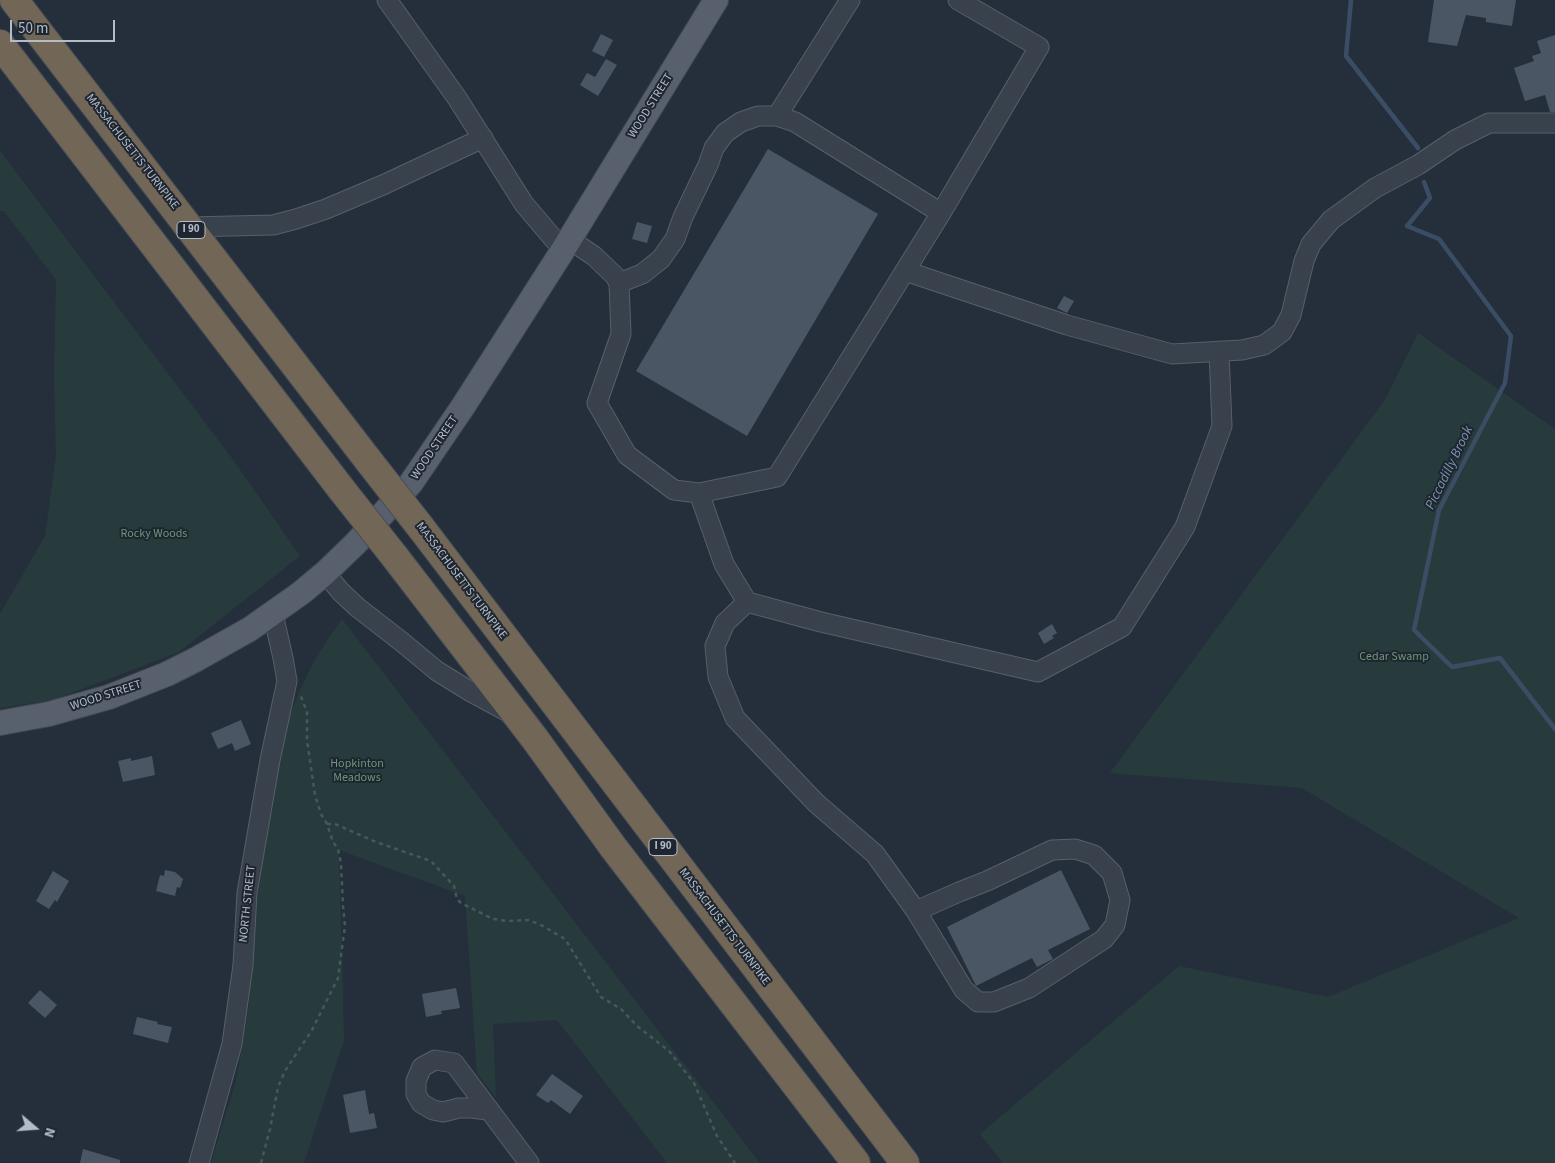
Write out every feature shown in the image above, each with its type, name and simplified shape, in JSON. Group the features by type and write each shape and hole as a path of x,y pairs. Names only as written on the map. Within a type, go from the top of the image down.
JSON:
{"highway":[{"name":"MASSACHUSETTS TURNPIKE","path":"14,0 422,529 905,1163"},
{"path":"0,44 395,557 518,718 613,847 856,1163"}],"main road":[{"name":"WOOD STREET","path":"0,723 71,708 138,686 196,660 272,614 325,573 356,543 411,483 464,405 566,245 716,0"}],"street":[{"path":"387,0 457,98 524,204 566,245 594,256 615,276 619,283 621,334 597,403 627,455 674,490 700,493 778,477 941,213 1038,47 958,0"},
{"path":"777,116 850,0"},
{"path":"619,283 642,274 661,259 675,240 683,216 708,165 714,148 725,133 740,122 758,116 777,116 795,122 941,213"},
{"path":"905,271 1067,325 1172,354 1242,350 1264,345 1282,332 1291,315 1304,261 1311,244 1331,220 1376,188 1418,165 1455,140 1489,123 1555,123"},
{"path":"189,227 273,226 326,209 385,184 483,138"},
{"path":"700,493 724,564 746,602 821,622 1038,672 1122,627 1185,527 1222,426 1219,351"},
{"path":"325,573 357,607 437,671 518,718"},
{"path":"746,602 725,623 714,646 718,676 734,718 816,803 875,854 916,912 964,990 978,1002 994,1002 1029,988 1104,939 1115,925 1120,900 1112,873 1094,855 1075,849 1052,850 916,912"},
{"name":"NORTH STREET","path":"199,1163 232,1044 243,965 247,893 270,760 287,681 272,614"},
{"path":"488,1110 529,1163"}],"path":[{"path":"261,1163 278,1087 285,1071 312,1030 338,978 345,926 341,862 338,849 321,814 315,795 307,740 308,712 301,694 287,681"},
{"path":"327,824 335,824 376,842 432,861 454,886 457,899 461,903 493,919 507,921 528,920 543,926 565,939 601,997 621,1009 637,1026 669,1051 694,1083 717,1136 735,1163"}],"green space":[{"name":"Rocky Woods","path":"0,151 234,461 300,556 179,652 53,700 0,708 0,614 45,536 56,456 54,376 56,280 4,211 0,211"},
{"name":"Cedar Swamp","path":"1418,333 1555,429 1555,1163 1003,1163 980,1134 1179,966 1328,997 1519,918 1302,788 1110,773 1385,400"},
{"name":"Hopkinton Meadows","path":"342,619 760,1163 667,1163 557,1020 493,1024 496,1098 477,1073 465,896 339,850 344,1040 304,1163 211,1163 235,1084 241,1053 253,963 256,909 271,799 288,719 310,669"}],"building":[{"path":"1434,0 1516,0 1512,26 1486,22 1486,18 1466,15 1457,46 1428,42"},
{"path":"601,34 613,40 604,57 592,51"},
{"path":"1555,35 1555,112 1550,112 1545,95 1525,101 1514,68 1534,61 1532,56 1541,53 1537,41"},
{"path":"606,59 617,65 598,96 580,85 587,73 595,77"},
{"path":"768,149 878,214 747,436 636,371"},
{"path":"637,222 652,226 647,243 632,239"},
{"path":"1064,296 1074,301 1067,313 1057,308"},
{"path":"1052,624 1057,633 1052,636 1054,638 1044,644 1038,633"},
{"path":"241,720 251,744 235,751 232,743 218,749 211,733"},
{"path":"152,756 155,775 123,782 118,761 131,758 131,761"},
{"path":"165,870 175,872 183,879 180,888 177,887 175,896 156,891 160,875 164,876"},
{"path":"1061,870 1090,929 1048,950 1053,959 1037,967 1032,958 976,986 947,927"},
{"path":"53,871 69,881 57,902 55,900 49,909 36,901"},
{"path":"456,988 460,1008 441,1011 442,1014 426,1017 422,994"},
{"path":"40,990 57,1005 45,1018 28,1003"},
{"path":"137,1017 172,1027 168,1043 133,1034"},
{"path":"552,1074 583,1096 570,1114 551,1100 548,1103 536,1095"},
{"path":"365,1090 369,1114 374,1113 377,1128 350,1133 343,1095"},
{"path":"83,1149 120,1160 120,1163 80,1163"}],"waterway":[{"name":"Piccadilly Brook","path":"1351,0 1346,56 1418,148"},
{"name":"Piccadilly Brook","path":"1424,182 1430,198 1407,226 1439,239 1511,336 1505,383 1439,510 1414,630 1452,667 1500,658 1555,729"}]}
